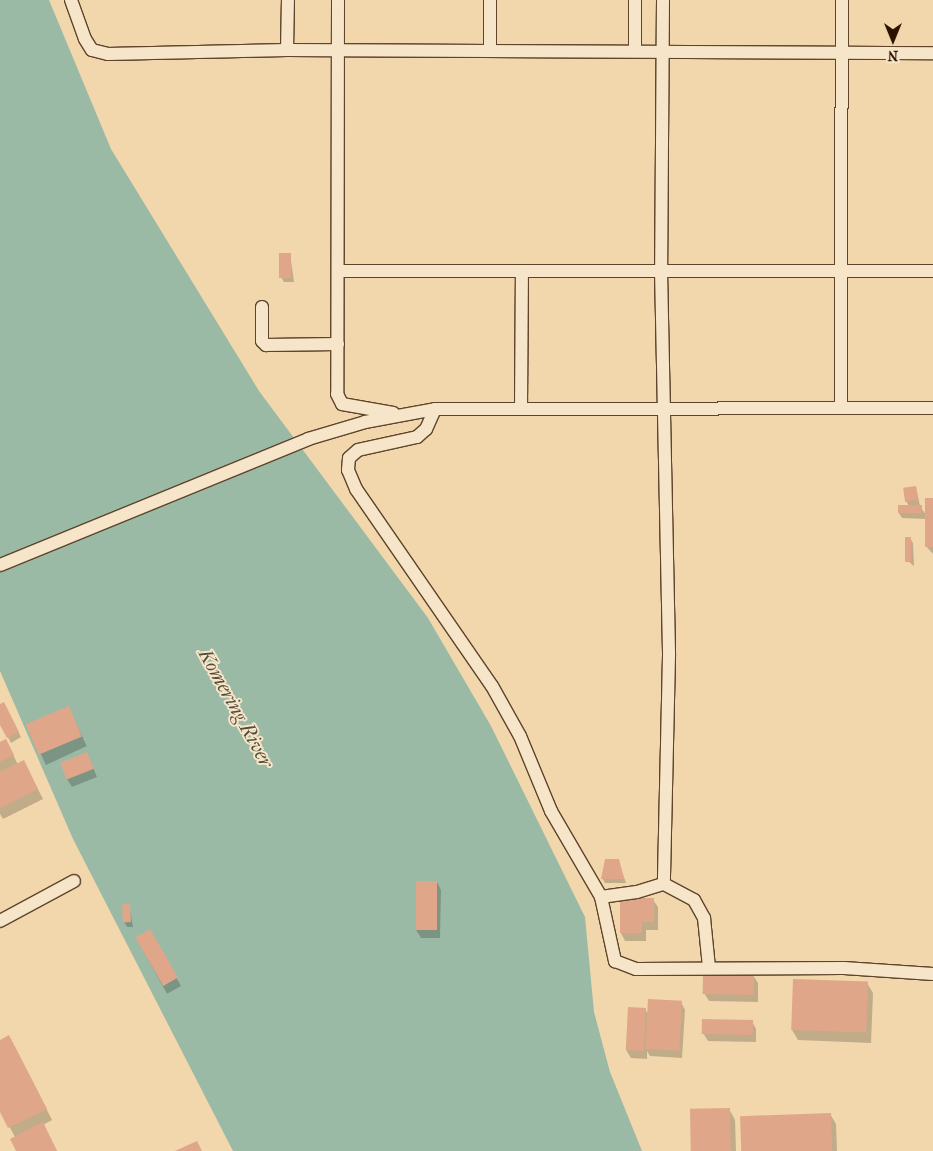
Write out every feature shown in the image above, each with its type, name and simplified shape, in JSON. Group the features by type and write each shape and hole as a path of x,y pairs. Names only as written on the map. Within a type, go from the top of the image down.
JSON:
{"lane":[{"path":"71,0 85,40 92,50 108,54 287,50 933,53"},
{"path":"287,50 288,0"},
{"path":"338,0 336,51 337,394 342,404 359,410 408,414"},
{"path":"490,0 490,52"},
{"path":"635,0 635,51"},
{"path":"663,0 664,52 660,74 661,270 669,656 664,884"},
{"path":"841,408 840,54 842,0"},
{"path":"338,271 933,271"},
{"path":"522,271 522,408"},
{"path":"262,307 262,341 266,345 338,344"},
{"path":"0,565 308,438 364,422 435,409 665,407 933,408"},
{"path":"435,409 426,429 417,437 358,450 349,458 348,470 356,489 492,686 520,736 551,811 601,897 610,949 615,961 623,966 844,968 933,974"},
{"path":"0,921 74,881"},
{"path":"601,897 637,892 664,884 694,900 704,918 709,967"}],"water":[{"name":"Komering River","path":"0,0 49,0 111,149 259,391 428,618 491,726 585,917 594,1012 610,1072 642,1151 233,1151 73,839 0,671"}],"building":[{"path":"279,253 291,253 291,278 279,278"},
{"path":"916,486 918,500 905,502 903,488"},
{"path":"925,498 933,498 933,547 925,547"},
{"path":"898,505 922,505 922,513 898,513"},
{"path":"905,537 911,537 911,562 905,562"},
{"path":"4,702 19,732 7,738 0,725 0,704"},
{"path":"69,706 82,736 39,755 26,724"},
{"path":"6,739 14,755 0,762 0,742"},
{"path":"87,752 94,769 67,780 60,763"},
{"path":"24,760 38,789 0,808 0,772"},
{"path":"605,859 619,859 624,879 601,879"},
{"path":"416,881 437,881 437,930 416,930"},
{"path":"620,898 654,898 654,922 642,922 642,933 620,933"},
{"path":"122,904 130,904 131,922 123,922"},
{"path":"150,929 178,977 163,986 135,938"},
{"path":"703,973 754,974 754,995 703,994"},
{"path":"793,979 868,982 866,1033 791,1030"},
{"path":"648,999 682,1001 679,1051 645,1049"},
{"path":"628,1007 646,1008 644,1051 626,1050"},
{"path":"702,1019 753,1020 753,1035 702,1034"},
{"path":"9,1035 47,1109 8,1128 0,1112 0,1040"},
{"path":"730,1108 731,1151 691,1151 690,1109"},
{"path":"831,1113 832,1151 741,1151 740,1116"},
{"path":"43,1122 57,1151 16,1151 10,1139"},
{"path":"197,1141 202,1151 175,1151"}]}
